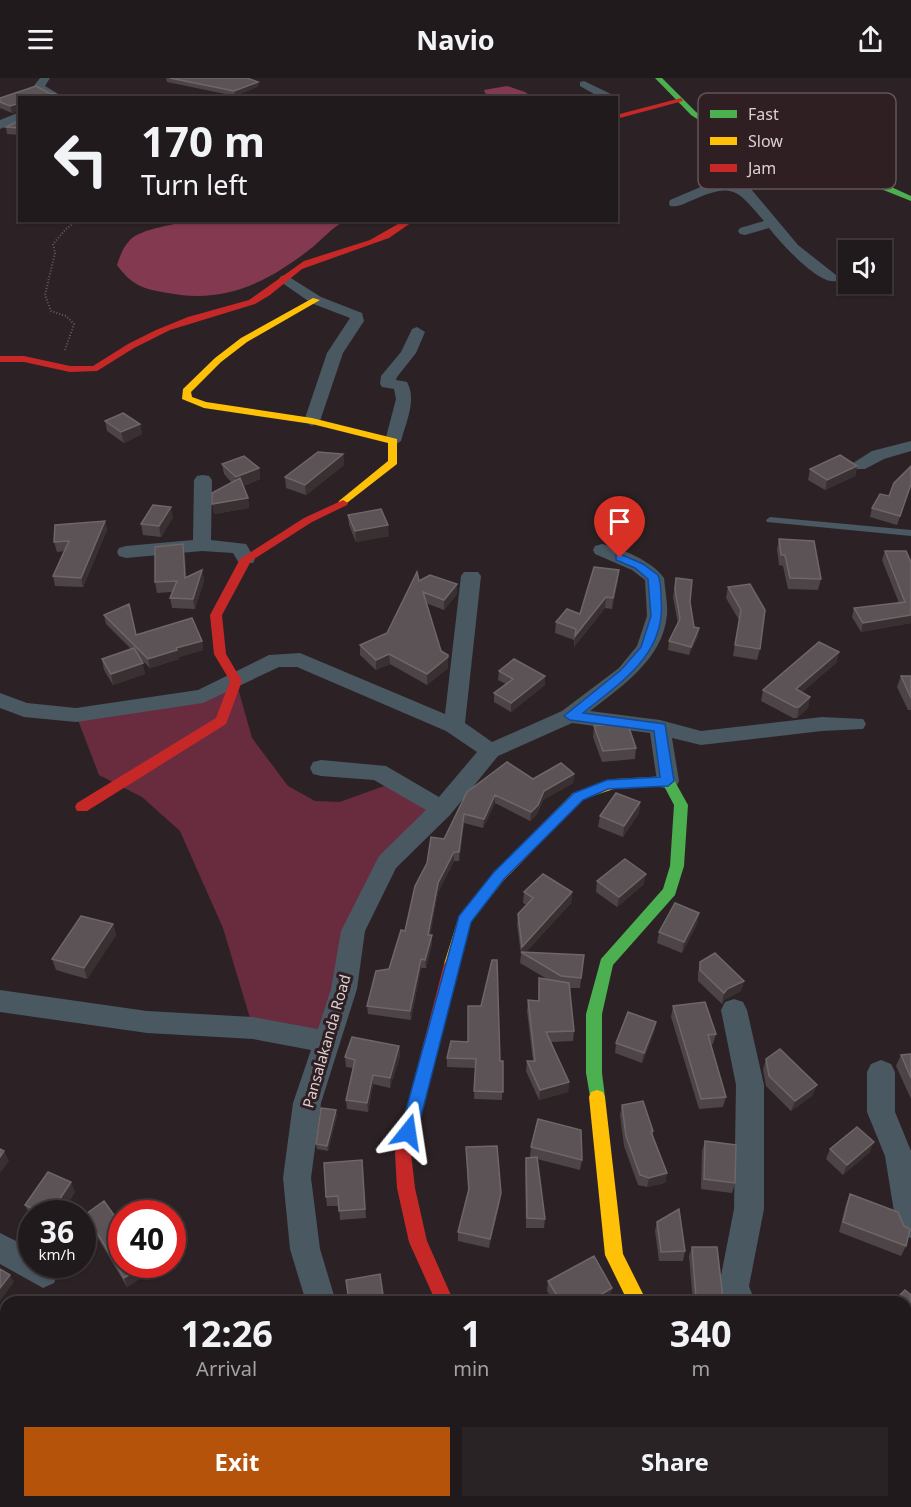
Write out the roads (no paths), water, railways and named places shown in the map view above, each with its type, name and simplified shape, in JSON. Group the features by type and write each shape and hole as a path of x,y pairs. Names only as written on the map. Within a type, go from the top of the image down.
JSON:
{"street":[{"path":"45,78 39,87 56,96"},
{"path":"658,78 698,119"},
{"path":"584,84 607,96"},
{"path":"618,117 681,100"},
{"path":"618,101 640,112"},
{"path":"0,125 18,116"},
{"path":"675,203 707,189"},
{"path":"734,189 746,192 793,248 831,278"},
{"path":"888,189 911,199"},
{"path":"0,359 6,357 35,359 51,366 98,368 117,354 179,324 241,307 263,296 307,263 385,240 409,222"},
{"path":"745,231 772,223"},
{"path":"286,279 316,300 357,315 357,321 335,353 312,421"},
{"path":"316,300 244,340 218,360 186,391 187,399 204,405 312,421 393,441"},
{"path":"82,807 221,721 236,681 220,654 216,615 224,597 246,559 308,520 348,501 393,462 393,441 404,399 402,385 388,384 389,376 408,354 417,332"},
{"path":"859,465 878,455 911,446"},
{"path":"202,545 203,480"},
{"path":"126,552 202,545 239,548 246,559"},
{"name":"Pansalakanda Road","path":"319,1296 306,1249 297,1178 307,1103 344,989 353,931 387,862 442,809 490,751 570,716 626,673 646,648 657,616 654,578 639,566 602,550"},
{"path":"454,726 471,576"},
{"path":"0,700 24,710 76,715 203,696 276,660 300,660 454,726 490,751"},
{"path":"570,716 660,727 701,738 822,724 855,724"},
{"path":"635,1296 615,1255 594,1073 594,1014 606,963 670,891 677,866 681,805 668,781 660,727"},
{"path":"321,768 378,772 442,809"},
{"path":"442,1296 418,1242 406,1188 402,1153 464,920 499,876 578,796 607,785 668,781"},
{"path":"0,1001 147,1023 253,1028 327,1042"},
{"path":"734,1010 750,1085 749,1209 734,1286 738,1296"},
{"path":"881,1072 881,1112 899,1156 911,1224"},
{"path":"0,1247 18,1258"}],"lane":[{"path":"770,520 911,533"}]}
